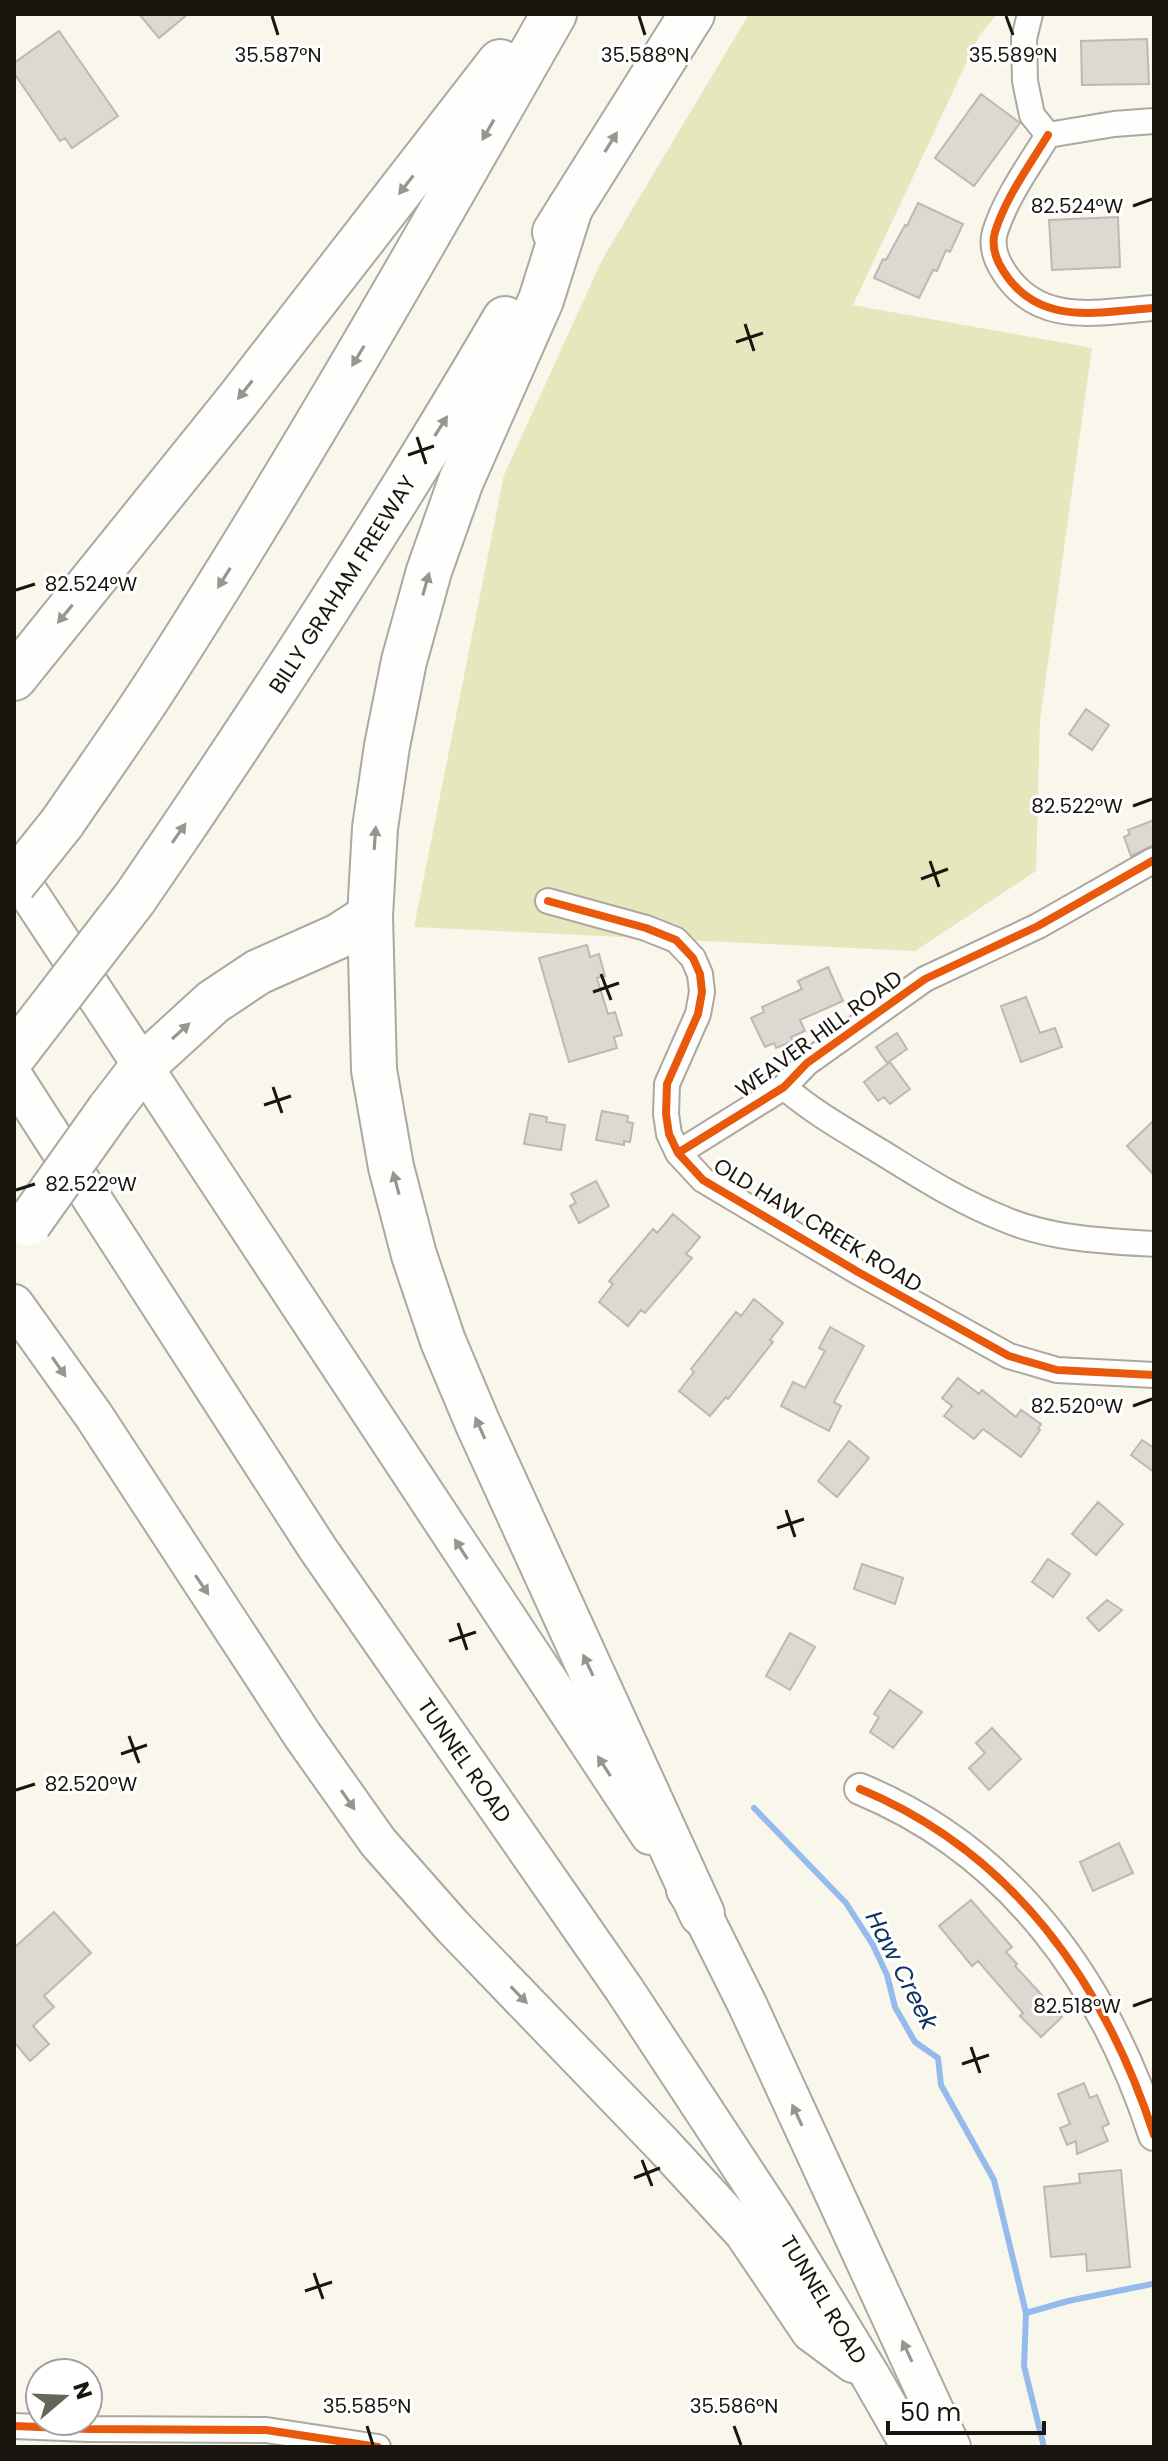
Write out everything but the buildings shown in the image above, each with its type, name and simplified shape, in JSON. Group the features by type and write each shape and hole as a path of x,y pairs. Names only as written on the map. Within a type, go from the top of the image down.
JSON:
{"highway":[{"path":"14,678 238,400 533,18 540,14"},
{"path":"14,883 62,823 156,686 242,550 393,297 554,14"},
{"name":"BILLY GRAHAM FREEWAY","path":"14,1055 135,898 249,732 692,14"},
{"path":"570,208 541,300 461,481 429,571 404,661 375,828 370,916 374,1070 391,1167 414,1255 443,1341 702,1914"},
{"path":"21,1233 143,1066 213,1002 258,972 339,936 370,916"}],"main road":[{"path":"14,871 702,1914 747,2004 951,2447"},
{"name":"TUNNEL ROAD","path":"14,1078 318,1549 624,1989 774,2217 911,2447"},
{"path":"14,1304 94,1416 303,1736 378,1842 453,1927 744,2233 811,2332 871,2377"}],"street":[{"path":"1030,14 1024,39 1025,81 1032,115 1048,135"},
{"path":"1154,121 1048,135 1006,203 994,236 995,259 1016,291 1051,311 1081,313 1154,308"},
{"name":"WEAVER HILL ROAD","path":"678,1153 784,1087 807,1063 925,979 1038,926 1154,860"},
{"name":"OLD HAW CREEK ROAD","path":"548,901 646,928 676,940 693,958 700,974 702,992 698,1014 667,1084 666,1101 669,1134 678,1153 703,1180 1009,1356 1057,1370 1154,1375"},
{"path":"784,1087 807,1107 939,1188 1005,1220 1054,1233 1111,1242 1154,1244"},
{"path":"860,1789 898,1805 984,1865 1057,1940 1108,2022 1142,2099 1154,2135"},
{"path":"14,2426 266,2430 378,2447"}],"green space":[{"path":"749,14 997,14 979,36 853,305 1092,348 1040,720 1036,871 915,951 414,927 504,475 602,260"}],"waterway":[{"name":"Haw Creek","path":"754,1808 846,1903 873,1945 887,1975 895,2007 915,2042 938,2058 941,2085 994,2180 1026,2313 1024,2366 1044,2447"},
{"path":"1026,2313 1152,2284"}],"cycle path":[{"path":"1048,135 1012,194 995,232 994,248 1001,267 1018,290 1052,309 1091,313 1154,308"},
{"path":"678,1153 784,1087 807,1063 925,979 1038,926 1154,860"},
{"path":"548,901 646,928 676,940 693,958 700,974 702,992 698,1014 667,1084 666,1114 669,1134 678,1153 703,1180 858,1272 1009,1356 1057,1370 1154,1375"},
{"path":"860,1789 914,1816 963,1848 1007,1886 1045,1928 1079,1975 1108,2025 1154,2135"},
{"path":"14,2426 266,2430 378,2447"}]}
